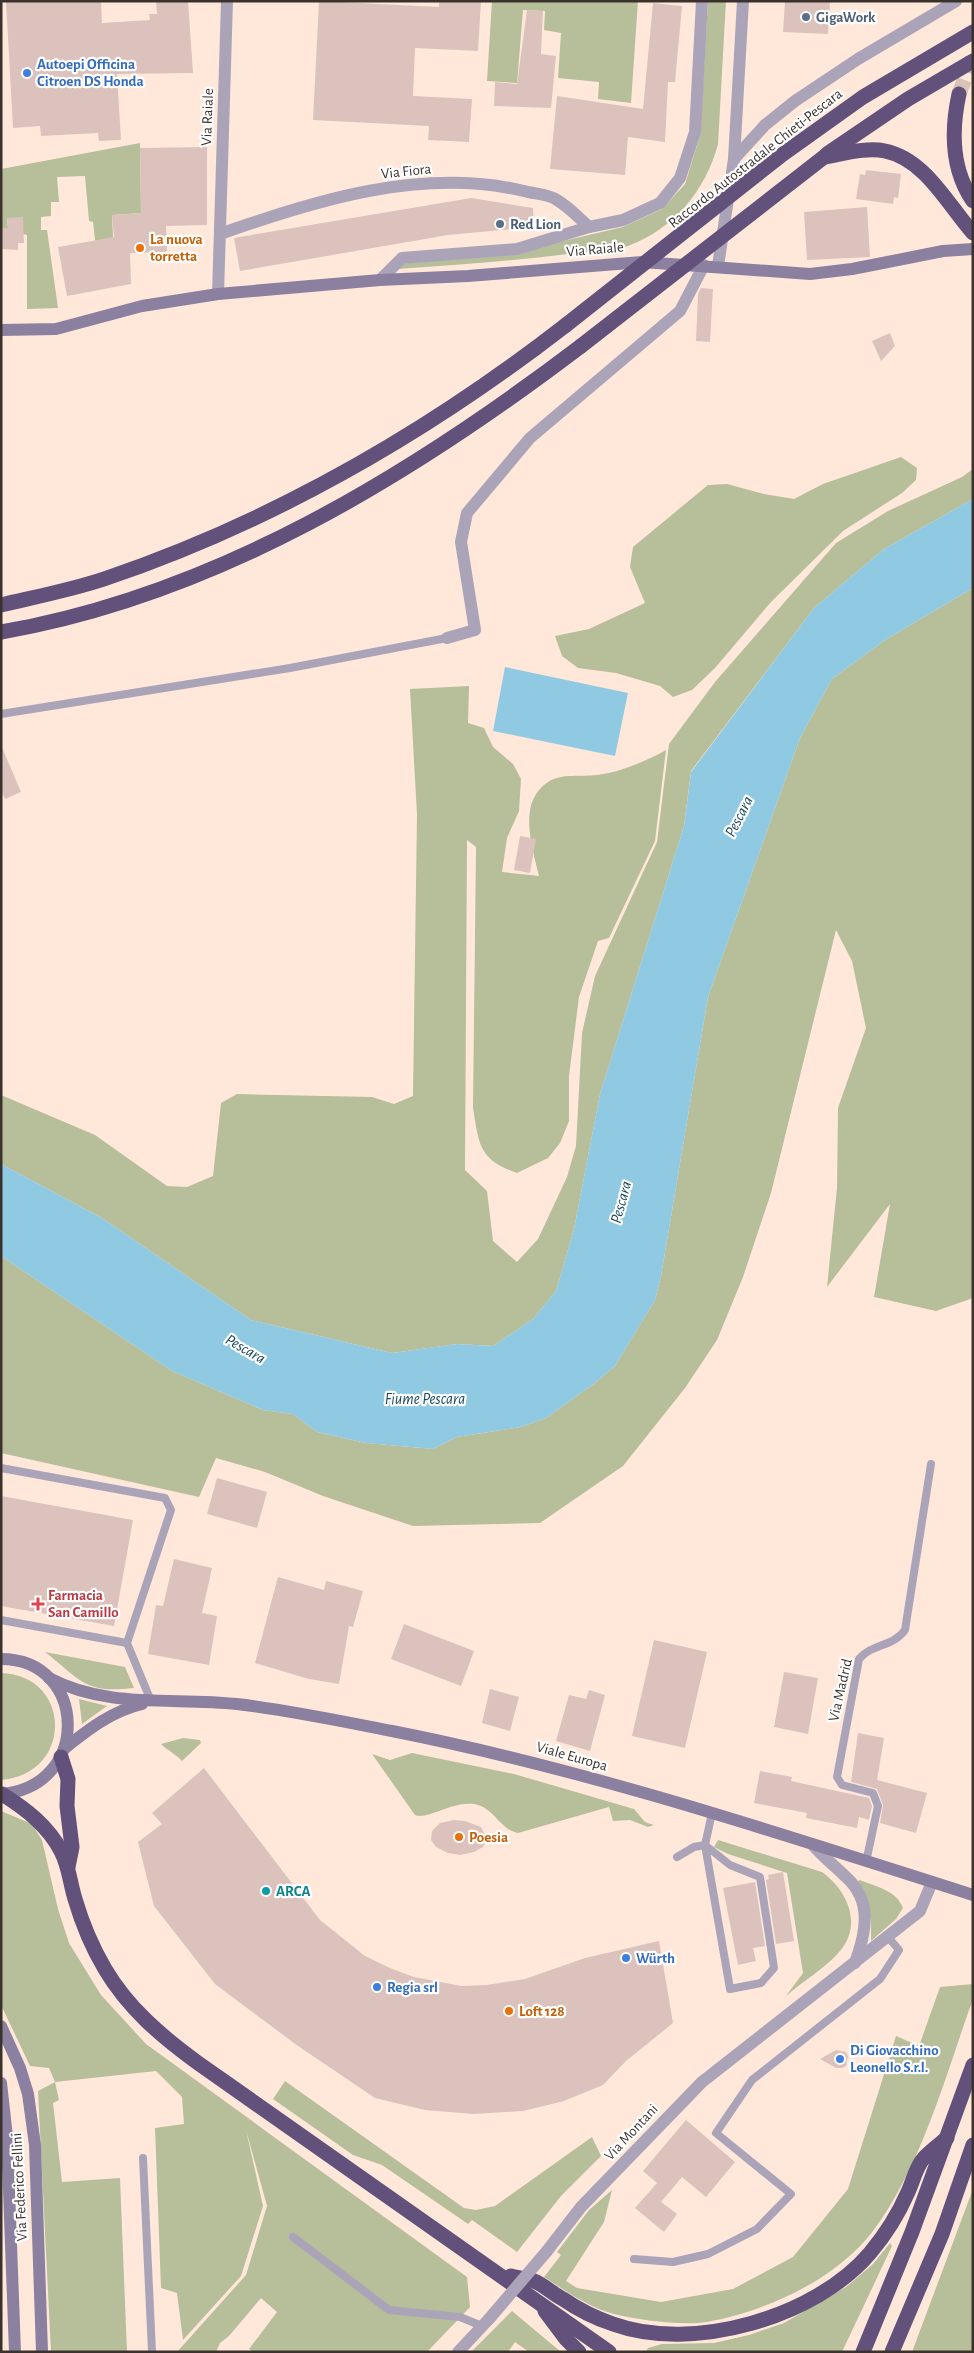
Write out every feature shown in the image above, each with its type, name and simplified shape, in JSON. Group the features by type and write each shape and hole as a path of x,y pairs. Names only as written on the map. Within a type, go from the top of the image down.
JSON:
{"highway":[{"name":"Raccordo Autostradale Chieti-Pescara","path":"1,605 102,580 184,549 336,478 444,412 534,350 780,158 863,97 973,32"},
{"path":"1,632 111,604 185,579 255,550 373,486 456,435 580,346 824,157 908,99 973,61"},
{"path":"959,94 955,114 954,139 956,161 962,180 973,202"},
{"path":"824,157 884,150 906,159 925,175 973,234"},
{"path":"63,1753 68,1780 67,1812 72,1847 68,1867"},
{"path":"2,1794 30,1812 53,1837 68,1867 82,1922 96,1952 122,1995 147,2022 198,2063 610,2352"},
{"path":"863,2352 912,2232 973,2064"},
{"path":"497,2273 534,2282 585,2313 615,2325 635,2329 674,2334 713,2332 767,2319 785,2312 820,2293 869,2255 893,2224 922,2159 947,2138"},
{"path":"892,2352 942,2234 973,2145"},
{"path":"536,2300 566,2339 579,2352"}],"street":[{"name":"Via Raiale","path":"218,294 227,1"},
{"path":"380,280 402,258 517,249 589,227 623,220 660,203 680,178 695,132 702,1"},
{"path":"718,266 734,159 743,1"},
{"path":"734,159 765,125 795,101 858,60 956,1"},
{"name":"Via Fiora","path":"220,234 282,212 352,193 424,184 494,184 556,199 589,227"},
{"name":"Via Raiale","path":"1,330 56,329 142,306 218,294 380,280 468,276 642,262 810,274 852,269 943,251 973,249"},
{"path":"447,638 475,630 461,542 467,513 530,438 680,311 704,265"},
{"name":"Viale Europa","path":"1,1659 29,1665 70,1689 104,1697 152,1702 199,1701 237,1704 353,1723 463,1745 548,1766 712,1813 973,1895"},
{"path":"49,1678 61,1696 68,1716 69,1727 63,1753"},
{"name":"Viale Europa","path":"2,1794 26,1789 37,1784 55,1767 63,1753 92,1726 127,1707 152,1702"},
{"path":"813,1845 829,1864 853,1884 861,1899 866,1926 855,1963"},
{"name":"Via Montani","path":"458,2352 547,2251 581,2208 689,2094 920,1911 932,1882"},
{"name":"Via Federico Fellini","path":"1,2026 20,2068 28,2094 36,2145 42,2352"},
{"name":"Via Federico Fellini","path":"1,2083 8,2137 14,2352"}],"lane":[{"path":"1,714 290,668 447,638"},
{"name":"Via Madrid","path":"866,1862 878,1806 873,1793 842,1785 837,1777 859,1659 867,1651 898,1639 905,1630 931,1464"},
{"path":"1,1468 165,1498 171,1510 127,1643 152,1702"},
{"path":"1,1620 127,1643"},
{"path":"677,1857 694,1847 705,1845 730,1865 760,1877 774,1968 761,1983 730,1989 705,1845 712,1813"},
{"path":"634,2259 673,2262 708,2254 757,2229 790,2194 716,2133 752,2080 880,1979 899,1950 888,1936"},
{"path":"143,2158 152,2352"},
{"path":"293,2237 389,2310 460,2317 486,2322"}],"green space":[{"path":"492,1 638,1 631,103 598,99 599,82 558,78 561,33 544,30 545,11 523,10 517,83 487,81"},
{"path":"708,1 726,1 718,144 713,161 705,177 686,206 674,218 645,239 614,250 397,269 400,264 516,252 623,227 662,209 685,184 700,136"},
{"path":"140,143 141,213 112,215 114,259 95,240 93,222 89,221 85,176 57,177 59,202 51,202 51,216 41,217 41,230 47,230 58,308 27,309 27,235 23,234 23,218 7,218 8,228 1,228 1,169"},
{"path":"901,457 917,468 916,480 902,493 843,531 771,602 715,668 692,690 673,697 660,686 616,673 578,668 562,656 555,636 589,629 645,603 630,567 633,547 708,485 727,484 764,494 794,499 823,484"},
{"path":"973,469 973,499 884,549 814,608 691,771 684,826 600,1094 574,1229 556,1291 533,1319 493,1346 457,1344 392,1353 251,1320 102,1218 1,1164 1,1095 95,1135 167,1186 187,1187 213,1176 221,1103 237,1094 372,1097 394,1104 413,1096 417,814 410,689 469,686 468,723 484,728 493,747 513,764 521,779 519,811 507,838 502,872 539,876 529,826 530,813 538,791 548,782 565,776 597,775 614,772 642,762 666,750 655,841 609,938 598,941 579,997 569,1076 569,1121 560,1143 548,1158 517,1173 495,1163 483,1150 477,1132 473,1108 476,847 467,840 465,1170 487,1191 493,1241 517,1262 538,1239 567,1177 576,1146 582,1033 595,976 657,842 669,744 715,682 836,543 888,511 962,477"},
{"path":"973,588 973,1298 936,1311 874,1297 890,1204 827,1287 837,1188 838,1108 866,1028 852,961 836,930 771,1193 743,1277 717,1340 685,1388 623,1466 540,1523 413,1526 323,1496 265,1472 216,1458 199,1497 1,1453 1,1256 172,1371 263,1410 293,1414 317,1432 366,1443 433,1449 457,1437 521,1427 546,1418 595,1383 615,1366 655,1300 661,1276 708,997 800,738 832,679 885,640"},
{"path":"45,1652 125,1667 134,1688 104,1689 93,1687 84,1683"},
{"path":"1,1673 24,1678 41,1690 51,1706 55,1725 52,1744 42,1761 25,1774 1,1780"},
{"path":"79,1699 107,1706 82,1724"},
{"path":"183,1738 200,1740 201,1743 182,1761 161,1744"},
{"path":"412,1753 514,1774 634,1809 645,1822 654,1825 648,1827 630,1820 613,1821 609,1807 518,1833 506,1828 487,1809 474,1804 457,1805 427,1815 415,1815 372,1754 390,1760"},
{"path":"1,1811 32,1824 42,1840 58,1909 69,1943 101,1995 146,2044 467,2277 470,2307 427,2352 253,2352 249,2349 277,2312 261,2298 229,2336 220,2343 216,2352 177,2352 246,2275 267,2206 246,2130 263,2206 241,2276 183,2340 177,2293 161,2288 155,2128 184,2124 182,2097 156,2071 55,2082 49,2068 30,2066 1,2005"},
{"path":"718,1840 822,1872 839,1888 845,1898 851,1919 847,1941 828,1963 786,1996 803,1973 787,1873 728,1854 714,1847"},
{"path":"860,1880 891,1893 903,1908 896,1919 871,1941 871,1920 858,1881"},
{"path":"973,1984 973,2000 940,2095 904,2181 873,2231 840,2264 820,2278 798,2291 752,2310 707,2322 673,2323 604,2311 578,2298 544,2277 561,2255 557,2252 589,2210 612,2190 604,2222 566,2281 577,2288 661,2302 733,2289 793,2257 848,2189 896,2036 919,2046 940,1987"},
{"path":"285,2081 464,2208 476,2210 495,2206 592,2137 601,2156 561,2196 517,2252 472,2220 468,2224 382,2165 353,2155 273,2099"},
{"path":"55,2082 59,2100 53,2103 62,2182 120,2178 127,2352 51,2352 38,2091"},
{"path":"973,2189 973,2352 912,2352"},
{"path":"890,2243 892,2246 842,2352 646,2352 648,2348 662,2344 714,2343 749,2335 784,2323 846,2287 873,2264"},
{"path":"512,2311 561,2352 529,2352 515,2342 508,2352 471,2352"}],"water":[{"name":"Fiume Pescara","path":"973,499 973,588 885,640 832,679 800,738 708,997 661,1276 655,1300 615,1366 595,1383 546,1418 521,1427 457,1437 433,1449 366,1443 317,1432 293,1414 263,1410 172,1371 1,1256 1,1164 102,1218 251,1320 392,1353 457,1344 493,1346 533,1319 556,1291 574,1229 600,1094 684,826 691,772 814,608 884,549"},
{"path":"505,667 628,693 615,756 493,731"}],"building":[{"path":"6,1 101,1 102,23 150,20 149,14 157,14 156,1 188,1 193,73 117,74 121,140 99,141 98,133 41,136 40,126 13,128"},
{"path":"319,1 439,7 439,1 481,1 478,51 415,48 413,96 472,99 469,142 428,140 429,126 313,120"},
{"name":"GigaWork","path":"785,1 830,1 828,34 783,32"},
{"path":"653,3 682,6 675,82 668,82 665,142 628,137 625,175 550,169 557,96 643,109"},
{"path":"527,10 543,11 541,54 556,56 551,108 494,106 495,82 517,84"},
{"path":"207,147 207,225 166,226 167,252 130,253 131,284 67,296 58,247 114,237 112,215 141,213 140,148"},
{"path":"866,170 901,174 898,198 894,197 893,204 856,199 860,174 865,175"},
{"path":"471,198 533,208 534,227 448,235 240,271 234,238"},
{"path":"867,207 870,257 807,260 804,212"},
{"path":"23,217 24,243 18,243 18,250 1,249 1,228 8,228 7,218"},
{"path":"701,288 713,289 710,342 696,341 698,294"},
{"path":"890,333 895,346 881,361 872,341"},
{"path":"1,745 21,792 5,799 1,790"},
{"path":"520,836 536,839 530,873 514,870"},
{"path":"217,1478 267,1492 257,1528 207,1514"},
{"path":"1,1496 133,1520 114,1626 1,1606"},
{"path":"174,1559 212,1568 202,1613 217,1616 209,1665 148,1654 156,1605 163,1606"},
{"path":"278,1577 324,1590 326,1581 363,1591 353,1627 349,1626 339,1684 309,1679 255,1663"},
{"path":"404,1624 474,1651 461,1686 391,1659"},
{"path":"654,1640 707,1652 685,1748 632,1736"},
{"path":"784,1672 818,1678 808,1734 774,1727"},
{"path":"490,1689 519,1697 510,1731 482,1723"},
{"path":"589,1690 605,1695 590,1751 556,1741 569,1695 586,1699"},
{"path":"858,1733 884,1738 877,1780 927,1793 916,1833 880,1823 883,1805 877,1789 851,1782"},
{"path":"204,1768 320,1920 365,1956 414,1977 461,1986 487,1985 525,1979 585,1958 659,1941 673,2023 626,2061 603,2085 564,2101 523,2111 473,2114 425,2110 375,2098 298,2046 215,1984 154,1906 138,1842 162,1824 152,1813"},
{"path":"760,1771 792,1777 791,1781 869,1798 872,1806 869,1820 859,1817 857,1828 806,1818 807,1813 754,1803"},
{"path":"454,1820 465,1821 481,1827 487,1839 483,1847 474,1852 460,1855 448,1853 436,1847 431,1840 432,1831 440,1823"},
{"path":"783,1872 794,1941 776,1944 766,1880 769,1879 768,1875"},
{"path":"755,1882 765,1946 753,1948 756,1961 738,1965 723,1888"},
{"path":"836,2050 846,2052 848,2056 846,2066 842,2068 836,2068 820,2059"},
{"path":"686,2120 735,2162 706,2197 682,2177 661,2202 677,2214 664,2232 635,2208 657,2183 643,2171"}],"tunnel":[{"path":"959,94 973,57"}],"place":[{"name":"GigaWork","path":"806,17"},
{"name":"Autoepi Officina Citroen DS Honda","path":"27,73"},
{"name":"Red Lion","path":"500,224"},
{"name":"La nuova torretta","path":"140,248"},
{"name":"Farmacia San Camillo","path":"38,1604"},
{"name":"Poesia","path":"459,1837"},
{"name":"ARCA","path":"266,1891"},
{"name":"Würth","path":"626,1958"},
{"name":"Regia srl","path":"377,1987"},
{"name":"Loft 128","path":"509,2011"},
{"name":"Di Giovacchino Leonello S.r.l.","path":"840,2059"}],"water label":[{"name":"Pescara","path":"738,816"},
{"name":"Pescara","path":"620,1202"},
{"name":"Pescara","path":"246,1348"}]}
